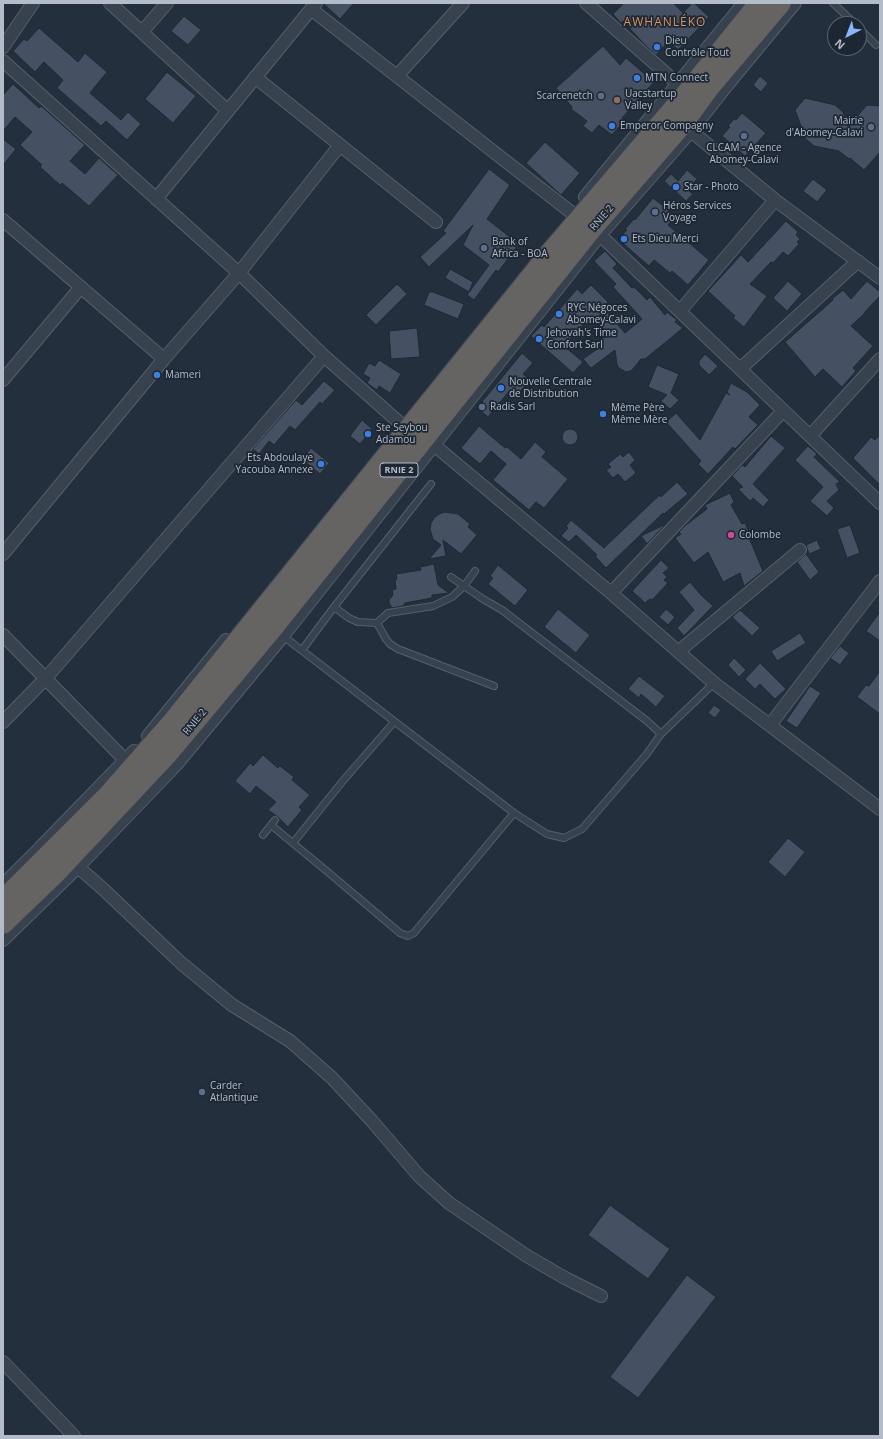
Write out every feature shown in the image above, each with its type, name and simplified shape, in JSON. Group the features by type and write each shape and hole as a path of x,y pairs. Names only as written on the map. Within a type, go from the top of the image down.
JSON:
{"highway":[{"name":"RNIE 2","path":"3,900 107,796 173,721 550,253 685,95 749,10 781,3"},
{"name":"RNIE 2","path":"3,924 57,872 171,750 273,628 591,230 682,125 719,77 749,10"}],"street":[{"path":"3,46 33,3"},
{"path":"110,3 228,111"},
{"path":"142,32 167,3"},
{"path":"397,76 463,3"},
{"path":"586,3 678,84"},
{"path":"3,940 78,867 176,765 283,636 600,235 691,131 795,3"},
{"path":"156,199 313,6 397,76 572,213"},
{"path":"3,885 147,736 678,84 749,10"},
{"path":"3,60 239,273 324,356 401,424"},
{"path":"255,77 436,222"},
{"path":"691,131 775,200 880,278"},
{"path":"3,554 164,359 239,273 340,145"},
{"path":"680,311 775,200"},
{"path":"3,220 164,359"},
{"path":"600,235 880,503"},
{"path":"740,369 858,261"},
{"path":"3,380 81,288"},
{"path":"3,722 46,678 324,356"},
{"path":"810,436 880,359"},
{"path":"610,593 783,411"},
{"path":"434,445 610,593 714,683 880,809"},
{"path":"678,651 800,550"},
{"path":"770,725 880,580"},
{"path":"3,635 125,760"},
{"path":"78,867 181,963 232,1005 290,1041 332,1078 419,1176 449,1203 527,1256 565,1278 601,1296"},
{"path":"3,1362 74,1436"}],"lane":[{"path":"833,3 847,16"},
{"path":"867,36 876,44"},
{"path":"302,650 431,484"},
{"path":"334,607 349,618 358,622 377,623 388,613 433,606 445,601 464,586 476,571"},
{"path":"451,577 507,614 661,734"},
{"path":"377,623 390,644 494,686"},
{"path":"283,636 514,813 547,834 564,838 582,830 646,755 661,734 714,683"},
{"path":"293,843 342,782 394,722"},
{"path":"263,835 273,823 293,843 400,933 408,936 414,933 514,813"}],"building":[{"path":"323,3 354,3 340,19"},
{"path":"624,3 673,3 683,13 692,3 694,3 709,17 678,50 669,41 656,55 623,21 621,23 613,14"},
{"path":"184,16 201,30 188,45 171,31"},
{"path":"39,28 78,62 85,53 107,72 90,93 121,120 128,112 141,124 127,140 106,121 101,126 57,88 63,80 44,62 35,72 13,51 24,39 27,41"},
{"path":"603,46 620,65 626,58 654,82 622,118 625,120 612,135 599,125 592,133 583,126 587,121 571,109 572,107 556,88"},
{"path":"167,72 196,96 173,123 145,99"},
{"path":"760,76 768,83 761,92 753,85"},
{"path":"13,84 39,108 41,106 85,145 70,161 85,174 99,158 118,175 89,206 62,183 60,185 40,167 42,165 20,145 32,132 15,117 3,131 3,95"},
{"path":"805,98 835,105 843,112 849,126 867,105 880,106 880,152 864,170 839,151 814,146 806,139 795,110"},
{"path":"742,113 766,133 745,156 722,136 730,127 728,126 734,119 736,120"},
{"path":"3,139 16,149 3,165"},
{"path":"545,142 580,173 561,195 526,163"},
{"path":"489,169 510,185 487,219 519,244 498,272 496,270 474,300 467,295 489,265 463,245 473,225 429,267 420,257 446,233 443,231"},
{"path":"687,170 697,179 688,190 693,194 686,201 664,181 671,174 678,181"},
{"path":"813,179 827,190 817,202 803,191"},
{"path":"653,198 676,216 668,225 709,260 688,285 672,271 670,273 654,260 649,266 618,239"},
{"path":"786,221 798,232 796,235 800,239 797,242 799,244 788,256 783,252 750,284 767,296 744,327 733,318 735,316 708,291 741,255 748,262"},
{"path":"605,251 617,264 613,268 632,288 634,287 647,300 650,297 665,315 667,312 677,320 675,322 683,328 645,359 641,359 630,371 626,372 619,368 617,365 615,350 591,368 583,359 603,345 599,341 608,334 591,316 564,346 583,362 573,373 531,336 542,325 544,327 577,289 582,294 591,285 608,302 603,308 625,333 642,319 613,287 616,284 594,261"},
{"path":"450,269 473,282 469,292 445,278"},
{"path":"788,281 802,294 787,311 773,298"},
{"path":"867,281 880,292 880,296 851,326 873,346 853,368 856,371 842,387 823,369 815,377 785,342 843,290 851,299"},
{"path":"397,284 407,294 376,325 366,315"},
{"path":"429,292 433,292 464,304 458,319 424,305"},
{"path":"417,328 420,357 391,359 389,331"},
{"path":"522,353 533,363 523,374 530,380 516,396 510,390 488,417 477,408"},
{"path":"705,354 718,366 709,375 699,365 699,361"},
{"path":"379,360 401,374 390,393 379,386 377,390 367,383 370,378 363,374 369,363 375,366"},
{"path":"657,365 679,374 671,393 679,400 670,409 661,401 667,395 648,387"},
{"path":"324,381 335,390 322,404 320,402 295,430 290,426 274,445 269,441 259,454 253,449 296,400 302,405"},
{"path":"731,383 747,392 760,405 749,417 758,425 735,449 733,447 708,474 698,464 701,461 666,422 676,413 700,440 726,393 730,395 727,392"},
{"path":"362,420 372,429 360,444 350,436"},
{"path":"479,426 505,448 507,447 521,459 535,442 546,452 542,457 568,479 544,508 536,502 529,510 493,480 506,464 491,451 480,464 461,448"},
{"path":"570,429 576,431 578,437 576,443 570,445 564,443 562,437 564,431"},
{"path":"880,435 880,485 853,458 871,437 875,440"},
{"path":"771,436 785,448 753,484 769,500 763,507 753,498 750,501 738,489 743,487 732,476 742,465 745,467"},
{"path":"808,446 817,454 814,457 840,482 836,484 839,490 827,501 834,508 827,516 810,501 823,487 795,460"},
{"path":"311,448 329,463 320,474 302,459"},
{"path":"629,452 635,460 630,465 636,473 625,482 618,474 613,478 606,470 611,467 608,464 620,454 623,457"},
{"path":"677,482 688,494 664,514 663,513 606,568 595,556 597,555 576,535 569,542 561,536 568,528 566,526 571,520 604,548 651,503 660,495 661,497"},
{"path":"730,493 734,502 731,505 742,524 745,523 749,532 747,533 763,571 744,586 740,573 723,582 708,552 694,563 675,538 681,534 679,532 686,525 707,509 705,505"},
{"path":"445,512 458,514 470,524 468,527 477,535 461,554 443,540 446,556 429,559 441,545 433,539 430,529 431,523 439,514"},
{"path":"666,524 647,544 641,536"},
{"path":"850,525 860,553 847,558 837,529"},
{"path":"817,540 821,549 809,554 806,545"},
{"path":"806,554 819,572 810,580 797,562"},
{"path":"661,560 669,568 663,573 667,577 664,580 668,583 652,600 650,599 645,603 632,591"},
{"path":"434,564 438,585 449,593 432,595 432,598 405,603 403,606 392,608 389,600 393,595 392,590 396,589 396,574 421,570 420,567"},
{"path":"498,565 528,590 515,606 488,584 493,578 490,576"},
{"path":"690,582 713,606 684,636 677,628 694,610 679,592"},
{"path":"558,609 590,635 576,653 544,627"},
{"path":"666,609 675,617 668,625 659,617"},
{"path":"740,610 760,628 752,636 732,617"},
{"path":"880,612 880,641 866,631"},
{"path":"800,633 806,643 777,661 771,651"},
{"path":"840,646 849,653 840,665 830,658"},
{"path":"734,658 746,670 739,677 728,665"},
{"path":"760,663 786,689 775,699 760,684 755,689 745,679"},
{"path":"880,671 880,714 857,697 866,685 869,686"},
{"path":"639,676 665,696 656,707 641,694 639,698 628,689"},
{"path":"810,686 821,693 797,728 786,721"},
{"path":"714,705 721,710 715,718 708,713"},
{"path":"263,755 278,768 280,766 294,777 292,780 310,795 299,807 302,810 288,827 268,810 276,802 256,786 250,794 235,781 250,763 253,766"},
{"path":"788,838 805,852 785,877 768,862"},
{"path":"610,1205 670,1249 648,1279 588,1235"},
{"path":"687,1275 716,1297 638,1398 610,1377"}],"place":[{"name":"Dieu Contrôle Tout","path":"657,47"},
{"name":"MTN Connect","path":"637,78"},
{"name":"Scarcenetch","path":"601,96"},
{"name":"Uacstartup Valley","path":"617,100"},
{"name":"Emperor Compagny","path":"612,126"},
{"name":"Mairie d'Abomey-Calavi","path":"871,127"},
{"name":"CLCAM - Agence Abomey-Calavi","path":"744,136"},
{"name":"Star - Photo","path":"676,187"},
{"name":"Héros Services Voyage","path":"655,212"},
{"name":"Ets Dieu Merci","path":"624,239"},
{"name":"Bank of Africa - BOA","path":"484,248"},
{"name":"RYC Négoces Abomey-Calavi","path":"559,314"},
{"name":"Jehovah's Time Confort Sarl","path":"539,339"},
{"name":"Mameri","path":"157,375"},
{"name":"Nouvelle Centrale de Distribution","path":"501,388"},
{"name":"Radis Sarl","path":"482,407"},
{"name":"Même Père Même Mère","path":"603,414"},
{"name":"Ste Seybou Adamou","path":"368,434"},
{"name":"Ets Abdoulaye Yacouba Annexe","path":"321,464"},
{"name":"Colombe","path":"731,535"},
{"name":"Carder Atlantique","path":"202,1092"}],"district":[{"name":"AWHANLÉKO","path":"665,23"}]}
